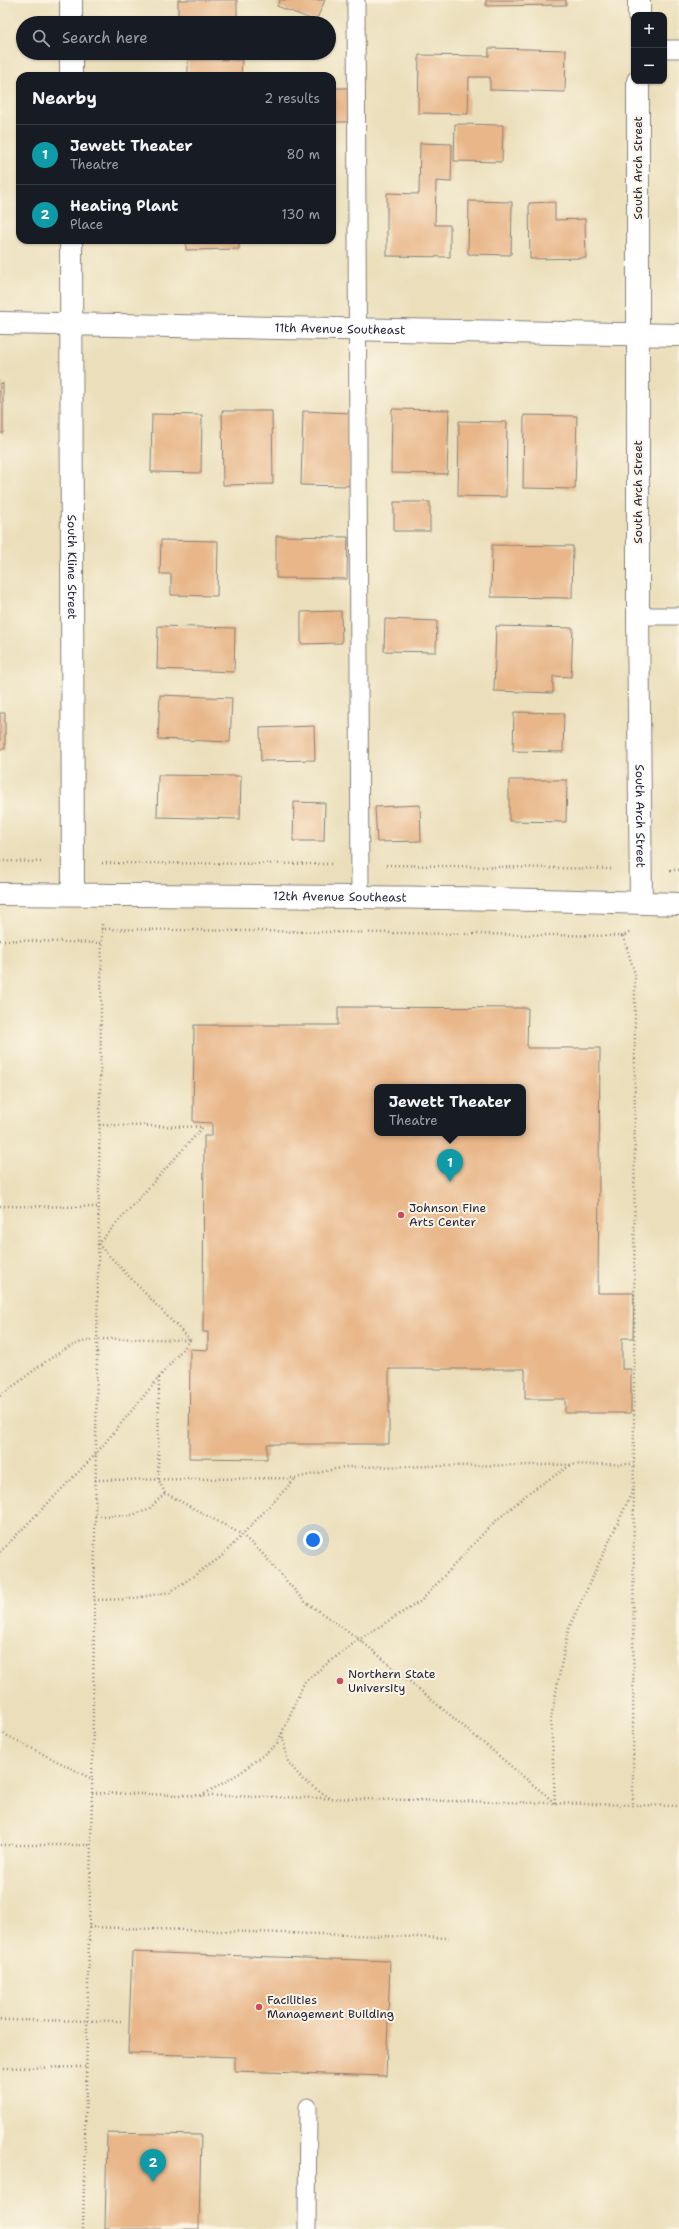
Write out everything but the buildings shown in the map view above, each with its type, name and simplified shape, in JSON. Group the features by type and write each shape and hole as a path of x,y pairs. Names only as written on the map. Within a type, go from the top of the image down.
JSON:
{"street":[{"path":"71,0 71,16"},
{"path":"638,12 639,0"},
{"path":"71,60 71,72"},
{"name":"South Arch Street","path":"638,84 638,616 641,902"},
{"name":"South Kline Street","path":"71,244 73,894"},
{"name":"11th Avenue Southeast","path":"0,323 679,335"},
{"name":"12th Avenue Southeast","path":"0,894 282,897 360,896 679,904"}],"lane":[{"path":"356,0 360,896"},
{"path":"667,49 679,49"},
{"path":"638,616 679,616"},
{"path":"307,2229 308,2107"}],"path":[{"path":"83,2229 92,1793 101,929 109,894 112,863"},
{"path":"101,929 623,936 632,932 639,932"},
{"path":"623,936 636,974 634,1805"},
{"path":"0,940 101,943"},
{"path":"98,1244 203,1127 99,1125"},
{"path":"0,1206 98,1207"},
{"path":"98,1244 190,1340"},
{"path":"0,1396 60,1353 77,1344 97,1340 190,1340"},
{"path":"0,1552 95,1455 190,1340"},
{"path":"159,1378 158,1479 165,1493 183,1504 212,1516 241,1534 261,1552 304,1601 360,1639 555,1803"},
{"path":"201,1796 240,1773 277,1744 304,1681 360,1639 421,1601 491,1525 531,1491 572,1464"},
{"path":"95,1480 296,1478 344,1466 634,1464"},
{"path":"94,1600 129,1599 170,1592 221,1556 296,1478"},
{"path":"555,1803 551,1718 568,1630 634,1488"},
{"path":"95,1516 132,1515 148,1510 165,1493"},
{"path":"0,1732 92,1779"},
{"path":"282,1732 288,1762 303,1780 331,1798"},
{"path":"92,1793 679,1806"},
{"path":"0,1845 91,1844"},
{"path":"89,1927 449,1938"},
{"path":"0,2020 124,2021"},
{"path":"0,2068 86,2067"}],"place":[{"name":"Jewett Theater","path":"450,1182"},
{"name":"Johnson Fine Arts Center","path":"401,1215"},
{"name":"Northern State University","path":"340,1681"},
{"name":"Facilities Management Building","path":"259,2007"},
{"name":"Heating Plant","path":"153,2182"}]}
